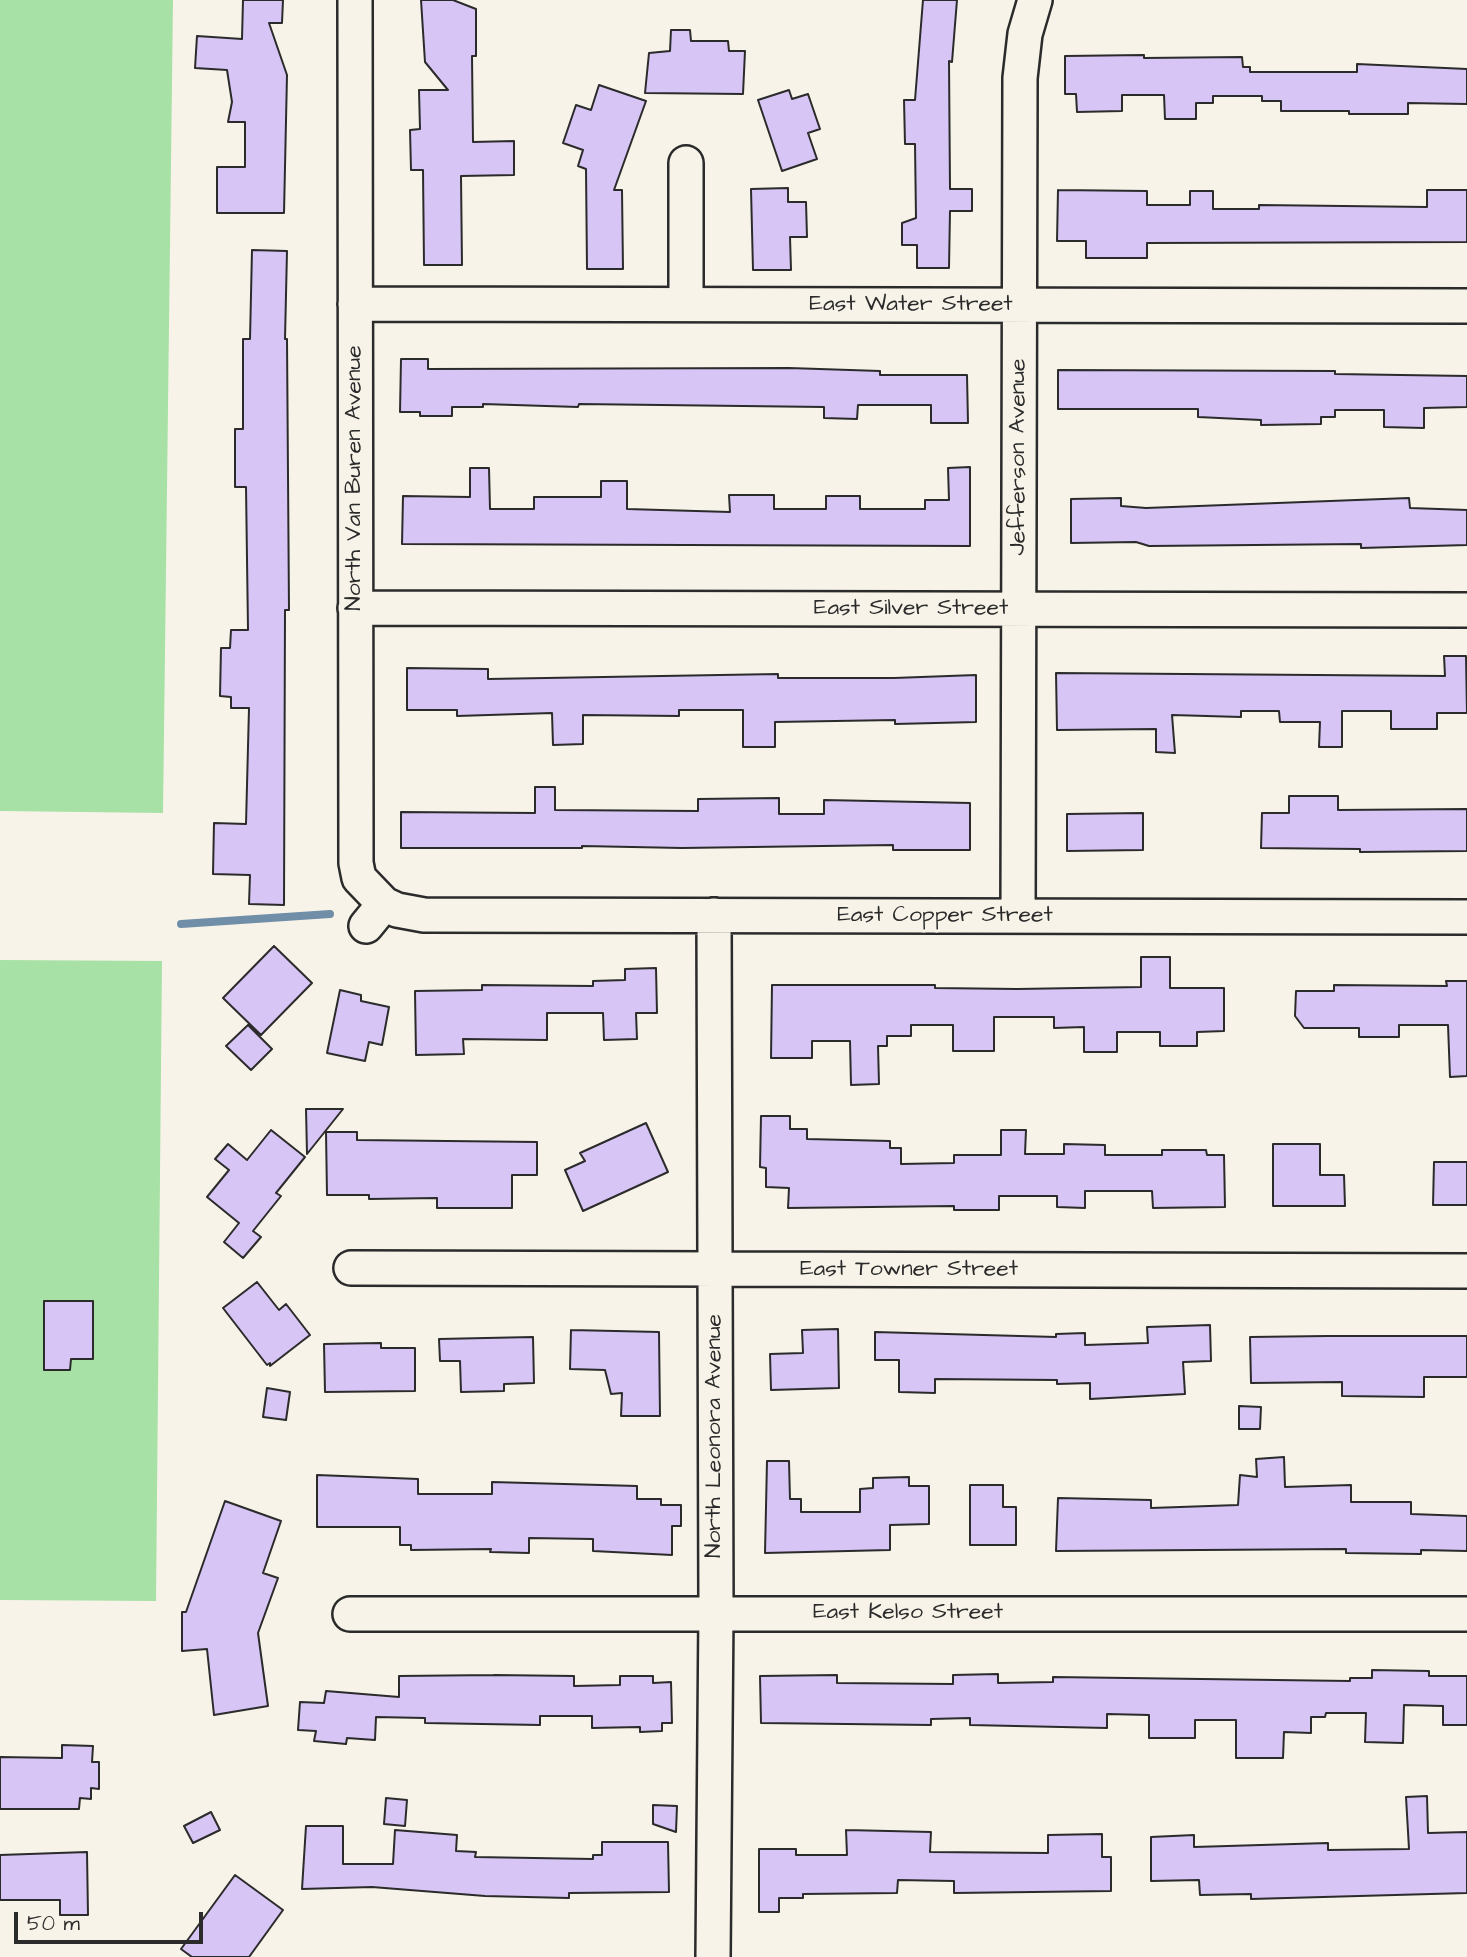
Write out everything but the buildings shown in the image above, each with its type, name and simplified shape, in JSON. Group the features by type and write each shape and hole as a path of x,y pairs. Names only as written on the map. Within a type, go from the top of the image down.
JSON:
{"street":[{"name":"North Van Buren Avenue","path":"355,0 356,863 359,878 375,915 397,910 424,915"},
{"name":"Jefferson Avenue","path":"1018,916 1021,56 1035,0"},
{"path":"686,163 686,304"},
{"name":"East Water Street","path":"355,304 1467,306"},
{"name":"East Silver Street","path":"355,608 1467,610"},
{"name":"East Copper Street","path":"424,915 1467,917"},
{"name":"North Leonora Avenue","path":"713,1957 716,1612 714,915"},
{"name":"East Towner Street","path":"351,1268 1467,1271"},
{"name":"East Kelso Street","path":"350,1614 1467,1614"}],"green space":[{"path":"0,0 173,0 163,813 0,811"},
{"path":"0,960 162,961 156,1601 0,1600"}],"waterway":[{"path":"181,924 330,914"}]}
